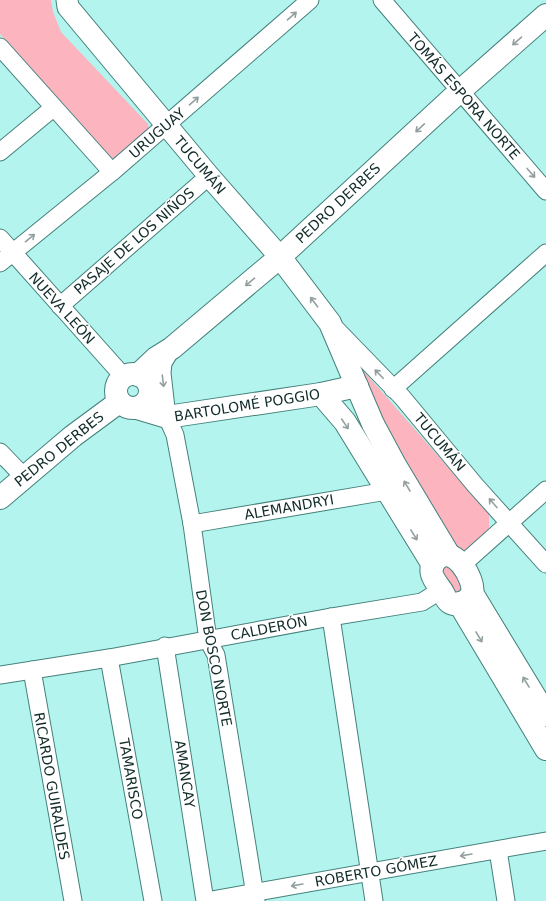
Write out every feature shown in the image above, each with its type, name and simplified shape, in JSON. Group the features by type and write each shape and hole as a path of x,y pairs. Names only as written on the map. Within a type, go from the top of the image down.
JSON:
{"main road":[{"name":"PEDRO DERBES","path":"131,376 172,348 280,257 460,91 546,15"},
{"name":"TUCUMÁN","path":"280,257 330,323 373,424 448,562"},
{"path":"131,376 144,379 148,385 148,399 143,404 128,405 117,396 116,389 118,382 131,376"},
{"name":"BARTOLOMÉ POGGIO","path":"128,405 167,417 321,394 357,386"},
{"path":"321,394 345,422 387,491 448,562 472,584 466,598"},
{"name":"PEDRO DERBES","path":"0,498 73,436 128,405"},
{"path":"448,562 432,576 449,602 466,598"},
{"path":"466,598 546,715"},
{"path":"466,598 546,749"}],"street":[{"name":"URUGUAY","path":"6,257 112,172 310,0"},
{"name":"TOMÁS ESPORA NORTE","path":"382,0 546,191"},
{"name":"TUCUMÁN","path":"68,4 209,176 280,257"},
{"path":"0,47 53,108 112,172"},
{"path":"0,152 53,108"},
{"name":"PASAJE DE LOS NIÑOS","path":"60,306 209,176"},
{"name":"NUEVA LEÓN","path":"0,238 6,257 60,306 131,376"},
{"path":"394,389 546,254"},
{"name":"TUCUMÁN","path":"330,323 394,389 546,564"},
{"name":"DON BOSCO NORTE","path":"172,348 163,363 162,373 167,417 174,435 192,524 208,640 216,655 255,897"},
{"path":"0,452 24,478"},
{"path":"448,562 510,523 546,490"},
{"name":"ALEMANDRYI","path":"192,524 387,491"},
{"name":"CALDERÓN","path":"0,675 109,658 166,646 208,640 422,602 441,590"},
{"path":"331,617 374,901"},
{"name":"AMANCAY","path":"166,646 206,901"},
{"name":"TAMARISCO","path":"109,658 153,901"},
{"name":"RICARDO GUIRALDES","path":"32,670 73,901"},
{"name":"ROBERTO GÓMEZ","path":"206,901 255,897 369,873 546,841"},
{"path":"498,850 506,901"}],"shaded area":[{"path":"0,0 51,0 53,12 61,32 148,124 149,131 115,159 108,156 0,34"},
{"path":"361,368 489,514 489,531 463,554 460,555 380,424 357,369"},
{"path":"448,562 465,586 459,593 451,593 440,566"}]}
